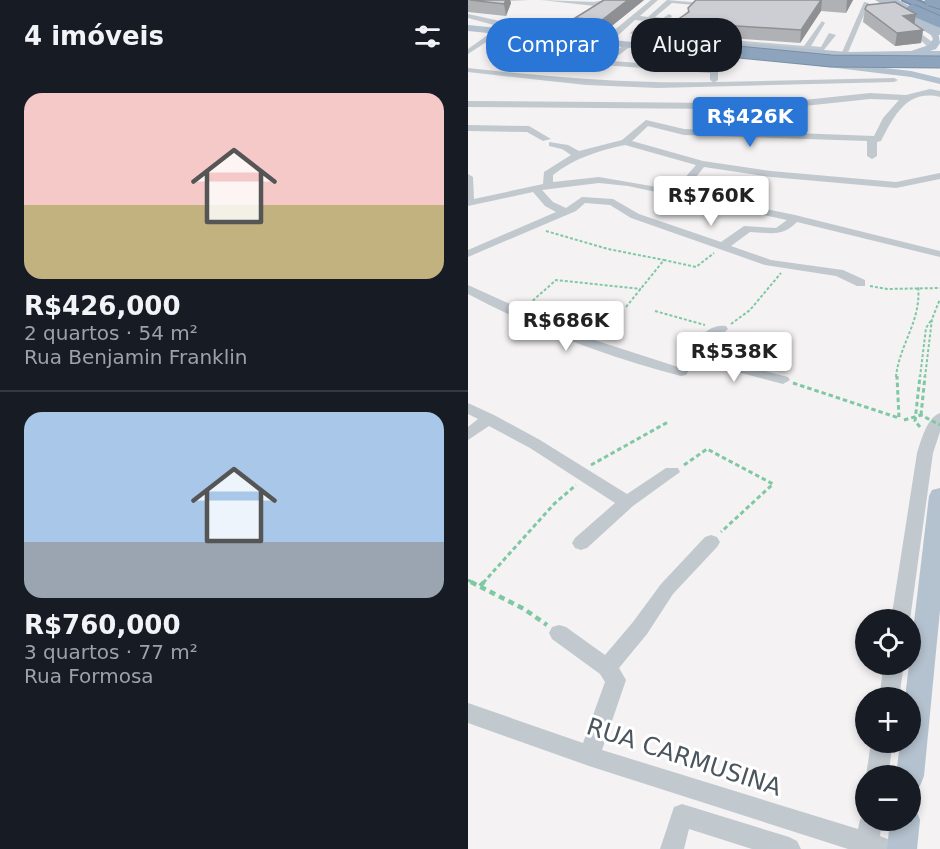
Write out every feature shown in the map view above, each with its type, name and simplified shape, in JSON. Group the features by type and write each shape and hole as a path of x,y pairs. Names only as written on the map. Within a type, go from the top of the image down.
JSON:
{"highway":[{"path":"883,0 938,27"},
{"path":"908,0 940,14"},
{"path":"931,0 940,3"},
{"path":"742,53 855,63 938,55"}],"main road":[{"path":"468,22 486,24"},
{"path":"468,28 486,26"},
{"path":"742,46 865,56 938,55 938,27"},
{"path":"619,43 631,43"},
{"path":"742,56 911,74 940,81"},
{"path":"860,68 875,64 874,60 865,56"},
{"path":"900,56 890,60 891,64 911,74"},
{"path":"911,765 940,496"},
{"path":"902,849 904,831"}],"street":[{"path":"468,1 526,0"},
{"path":"544,0 595,4 601,0"},
{"path":"633,18 655,0"},
{"path":"931,0 931,4 940,9"},
{"path":"651,18 670,1 699,3 686,18"},
{"path":"666,18 684,2"},
{"path":"843,54 855,32 856,20 866,3"},
{"path":"468,16 486,22"},
{"path":"619,30 631,20"},
{"path":"806,48 811,34 822,23"},
{"path":"913,30 938,55"},
{"path":"742,43 823,49 833,32 811,34"},
{"path":"468,52 486,34"},
{"path":"619,51 628,44"},
{"path":"857,79 860,68"},
{"path":"468,70 512,76 658,86 857,79 894,80"},
{"path":"714,72 716,85"},
{"path":"506,85 512,76"},
{"path":"639,105 634,118 645,123 684,132 878,139 882,126 906,98 920,91 940,94"},
{"path":"494,103 500,94"},
{"path":"468,104 761,105 870,96 906,98"},
{"path":"626,142 645,123"},
{"path":"468,128 529,129 549,142 565,147 578,155"},
{"path":"872,139 872,156"},
{"path":"548,186 548,174 578,155 601,146 626,142 702,164 781,175 896,185 940,176"},
{"path":"676,194 702,164"},
{"path":"468,177 469,203 548,186 599,180 628,183 795,219 940,254"},
{"path":"536,189 556,209 567,211"},
{"path":"468,254 567,211 587,198 609,201 635,216 785,267 838,273 861,283"},
{"path":"723,246 748,228 778,232 785,230 795,219"},
{"path":"468,289 515,314 608,351 681,372 705,339 721,329"},
{"path":"468,305 483,297"},
{"path":"692,356 783,380"},
{"path":"468,408 489,418 627,501"},
{"path":"468,435 489,418"},
{"path":"902,609 925,453 929,438 940,418"},
{"path":"581,543 627,501 672,472"},
{"path":"607,668 640,628 662,595 711,542"},
{"path":"559,633 614,674 615,688 589,756"},
{"name":"RUA CARMUSINA","path":"468,713 589,756 873,840"},
{"path":"672,849 682,814 789,849"}],"path":[{"path":"536,225 559,235 696,267 723,246"},
{"path":"627,308 664,260"},
{"path":"655,311 721,329 750,310 785,267"},
{"path":"515,314 556,280 641,289"},
{"path":"861,283 882,289 918,286 940,288"},
{"path":"899,418 897,369 919,315 921,301 918,286"},
{"path":"921,415 931,328 940,299"},
{"path":"783,380 904,420 921,415 940,425"},
{"path":"480,586 582,474 668,422"},
{"path":"672,472 707,448 773,484 711,542"},
{"path":"468,580 524,609 559,633"}],"building":[{"path":"470,0 506,0 504,4"},
{"path":"604,0 628,0 605,18 575,18"},
{"path":"696,0 821,0 801,30 742,26 742,18 680,18 689,12 688,8"},
{"path":"895,2 916,14 903,16 923,30 897,33 865,9 867,5"}]}
